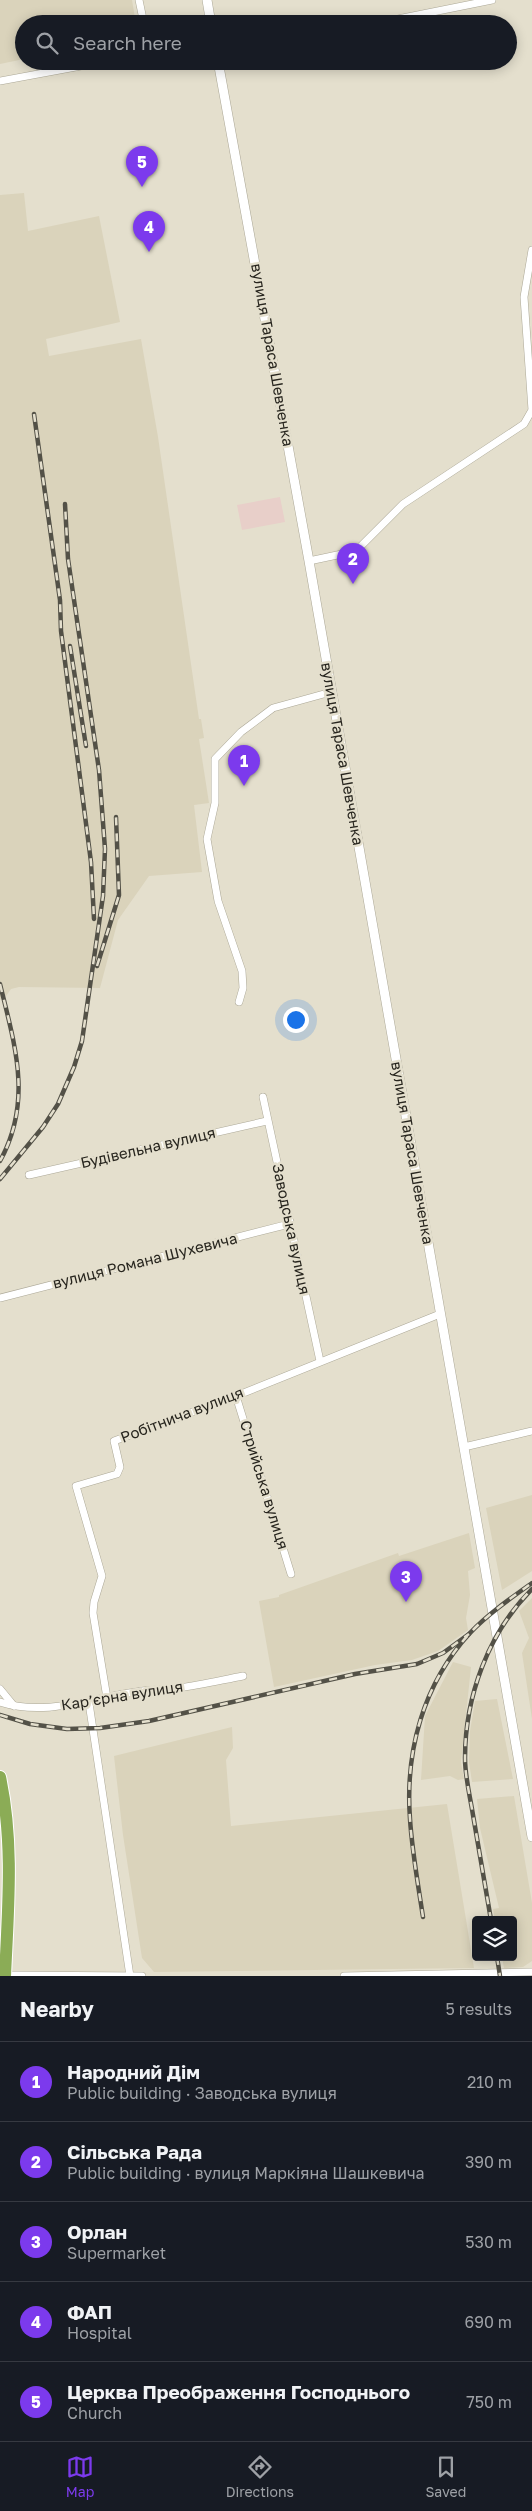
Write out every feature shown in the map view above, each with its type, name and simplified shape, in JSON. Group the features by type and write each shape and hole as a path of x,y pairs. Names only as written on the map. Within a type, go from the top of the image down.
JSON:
{"highway":[{"path":"0,1777 8,1824 6,1975"}],"street":[{"path":"139,0 142,15"},
{"path":"207,0 210,15"},
{"path":"418,15 492,0"},
{"path":"0,81 59,70"},
{"name":"вулиця Тараса Шевченка","path":"220,70 309,561 532,1837"},
{"path":"309,561 356,552 403,504 524,424 532,410 524,297 532,250"},
{"path":"239,1002 244,988 242,971 218,901 207,839 215,803 215,759 241,732 272,708 331,692"},
{"name":"Заводська вулиця","path":"263,1097 320,1361"},
{"name":"Будівельна вулиця","path":"29,1174 268,1120"},
{"name":"вулиця Романа Шухевича","path":"0,1298 289,1224"},
{"name":"Робітнича вулиця","path":"107,1698 94,1613 94,1602 102,1576 76,1486 117,1474 120,1467 114,1441 236,1396 440,1314"},
{"name":"Стрийська вулиця","path":"236,1396 291,1574"},
{"path":"464,1447 532,1431"},
{"name":"Карʼєрна вулиця","path":"0,1702 14,1707 48,1707 89,1703 136,1692 179,1688 243,1676"},
{"path":"0,1690 14,1707"},
{"path":"89,1703 130,1976"},
{"path":"344,1976 532,1972"},
{"path":"6,1975 142,1976"}],"shaded area":[{"path":"0,0 132,0 134,15 15,15 15,61 0,64"},
{"path":"24,193 28,231 99,216 120,322 46,339 49,356 141,339 158,437 199,719 201,719 204,738 199,739 209,803 194,805 202,872 149,876 118,920 100,988 19,987 11,989 0,1000 0,195"},
{"path":"280,497 285,522 242,530 237,505"},
{"path":"532,1495 532,1571 502,1590 486,1508"},
{"path":"469,1533 475,1568 468,1571 470,1595 466,1618 468,1630 438,1651 412,1660 375,1665 274,1687 259,1601 279,1597 279,1595 398,1553 399,1556"},
{"path":"532,1598 532,1719 522,1653 529,1638 519,1611"},
{"path":"453,1662 471,1667 461,1762 464,1779 458,1780 450,1776 421,1780 425,1716"},
{"path":"497,1699 513,1779 472,1782 469,1762 470,1731 475,1701"},
{"path":"232,1727 233,1748 226,1760 231,1826 447,1804 474,1968 154,1972 142,1958 123,1835 114,1756"},
{"path":"514,1796 532,1903 532,1961 523,1967 504,1968 503,1961 517,1961 517,1916 494,1916 493,1909 499,1908 480,1828 477,1799"}],"railway":[{"path":"34,414 60,600 61,631 91,862 94,919"},
{"path":"0,1179 43,1127 58,1104 74,1067 82,1041 103,896 105,849 99,770 68,559 65,504"},
{"path":"70,646 86,746"},
{"path":"97,966 119,895 116,817"},
{"path":"0,984 11,1029 18,1073 16,1117 10,1139 0,1161"},
{"path":"423,1917 412,1843 409,1794 414,1744 420,1720 440,1674 470,1633 500,1606 532,1583"},
{"path":"490,1916 467,1779 465,1758 466,1735 475,1689 491,1646 516,1606 532,1589"},
{"path":"0,1715 30,1724 67,1729 100,1728 149,1721 355,1674 417,1664 443,1653 469,1634"},
{"path":"498,1961 500,1976"}],"place":[{"name":"Церква Преображення Господнього","path":"142,187"},
{"name":"ФАП","path":"149,252"},
{"name":"Сільська Рада","path":"353,584"},
{"name":"Народний Дім","path":"244,786"},
{"name":"Орлан","path":"406,1602"}]}
